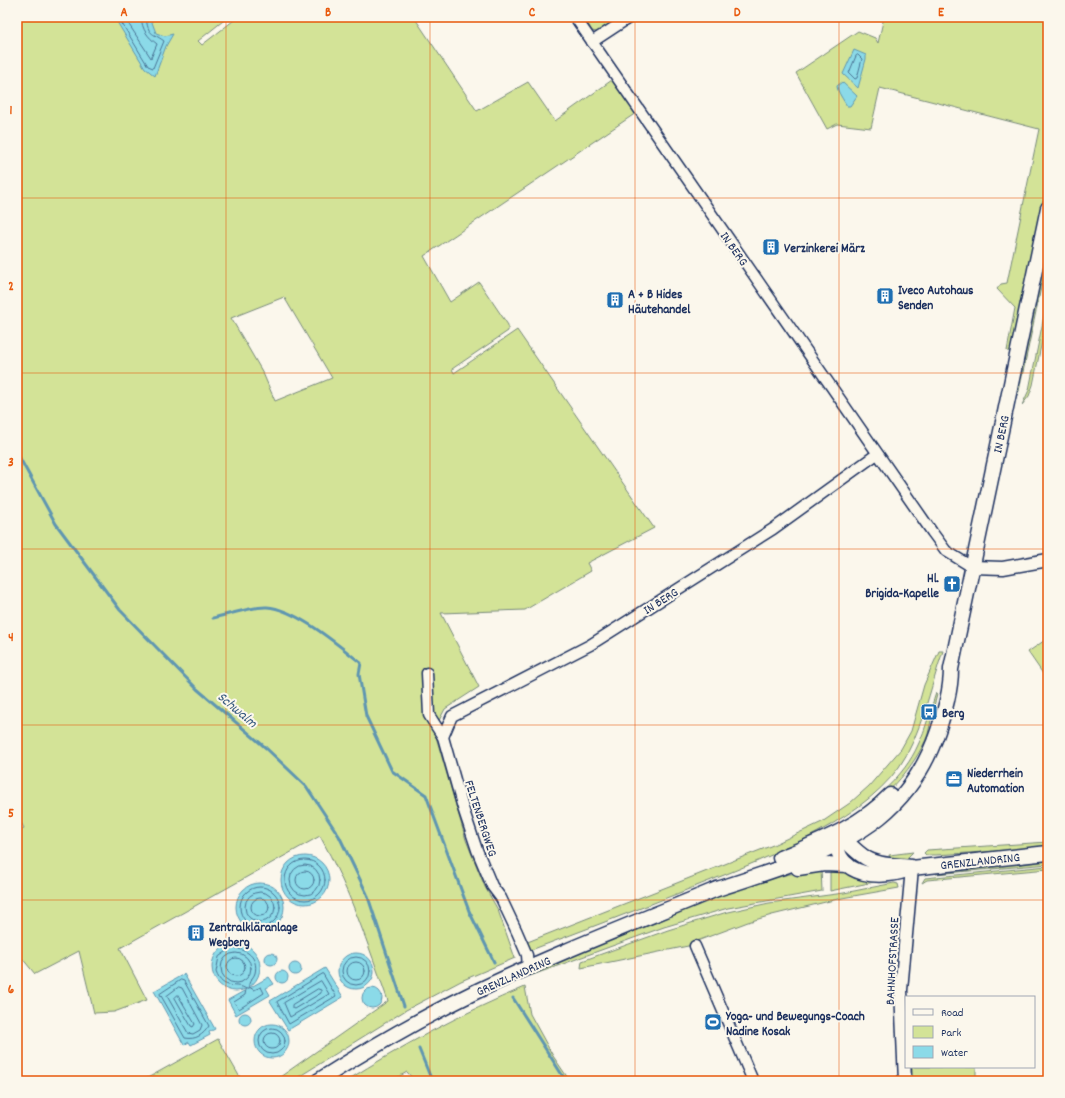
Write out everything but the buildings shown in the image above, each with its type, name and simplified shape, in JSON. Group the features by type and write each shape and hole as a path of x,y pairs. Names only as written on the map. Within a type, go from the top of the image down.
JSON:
{"main road":[{"name":"IN BERG","path":"840,840 864,830 887,810 912,784 931,752 943,716 951,685 951,669 972,567 1048,208"},
{"path":"840,840 842,860 848,865"},
{"name":"GRENZLANDRING","path":"840,840 870,860 881,864 912,868 1048,853"},
{"name":"GRENZLANDRING","path":"318,1081 391,1036 471,994 528,968 717,889 766,873 840,840"},
{"name":"GRENZLANDRING","path":"717,889 730,881 840,840"},
{"path":"766,873 824,864 848,865"},
{"name":"GRENZLANDRING","path":"848,865 863,872 880,875 902,872 912,868"}],"street":[{"name":"IN BERG","path":"575,17 877,454 946,551 972,567"},
{"path":"592,42 630,17"},
{"name":"IN BERG","path":"443,737 452,716 590,645 772,529 877,454"},
{"path":"972,567 1004,568 1048,560"},
{"name":"FELTENBERGWEG","path":"427,673 429,715 443,737 463,808 477,850 492,886 501,898 527,955 528,968"},
{"name":"BAHNHOFSTRASSE","path":"905,1081 901,990 912,868"},
{"path":"695,946 753,1081"}],"green space":[{"path":"17,17 228,17 198,41 202,45 238,17 414,17 477,111 528,82 555,121 612,80 636,113 424,256 450,302 479,282 508,325 508,331 452,369 454,373 517,330 654,528 587,563 591,571 525,610 441,613 479,687 445,709 434,730 466,840 485,887 498,910 515,958 461,981 406,1010 292,1081 281,1081 280,1077 388,1001 349,896 320,836 120,948 147,1000 114,1012 94,1013 79,951 35,974 17,952 17,832 24,828 17,815","holes":["284,297 332,378 275,401 263,373 231,318"]},
{"path":"584,17 624,17 600,33 592,31"},
{"path":"884,17 1048,17 1048,184 1012,352 1007,351 1015,308 997,289 1001,284 1007,283 1039,129 880,88 871,128 837,124 827,129 796,73 858,31 875,38 878,43"},
{"path":"1048,231 1048,255 1019,391 1014,401"},
{"path":"1048,296 1048,311 1033,385 1029,396 1022,405 1029,390"},
{"path":"1048,638 1048,650 1046,652 1048,656 1048,681 1028,652"},
{"path":"939,651 943,651 919,726 907,755 881,788 858,807 832,824 803,840 743,867 650,905 531,950 525,943 773,845 822,822 850,803 869,786 901,749 911,731 924,685"},
{"path":"936,693 937,695 928,734 915,759 894,786 870,806 849,819 879,795 897,777 912,757 926,726"},
{"path":"1048,842 1048,848 935,855 926,855 924,853 927,850"},
{"path":"913,852 906,859 890,860 889,855"},
{"path":"1048,860 1048,864 936,874 939,872"},
{"path":"1048,866 1048,869 927,880 922,883 925,878"},
{"path":"821,869 822,891 728,908 664,927 530,976 531,972 712,897 772,877"},
{"path":"830,871 844,872 884,880 830,891"},
{"path":"894,883 898,884 899,888 842,898 772,915 748,922 697,941 693,945 581,968 582,961 668,930 724,913 769,903 844,893"},
{"path":"525,987 530,1014 553,1056 570,1081 415,1081 407,1072 391,1081 346,1081 433,1030"},
{"path":"218,1039 242,1081 142,1081"},
{"path":"912,1068 976,1068 976,1081 912,1081"}],"water":[{"path":"114,17 150,17 156,33 165,36 173,34 166,46 155,76 145,68"},
{"path":"854,50 866,55 858,88 843,74"},
{"path":"842,82 857,96 850,106 847,106 837,88 837,86"},
{"path":"305,856 314,858 322,863 327,871 329,880 327,889 322,897 314,902 305,904 296,902 288,897 283,889 281,880 283,871 288,863 296,858"},
{"path":"260,883 269,885 277,890 282,898 284,907 282,916 277,924 269,929 260,931 251,929 243,924 238,916 236,907 238,898 243,890 251,885"},
{"path":"236,943 245,945 253,950 258,958 260,967 258,976 253,984 245,989 236,991 227,989 219,984 214,976 212,967 214,958 219,950 227,945"},
{"path":"269,953 273,953 277,959 273,965 269,965 265,961 265,957"},
{"path":"360,953 369,958 373,964 373,978 369,984 360,989 352,989 343,984 339,978 338,967 343,958 349,954"},
{"path":"293,963 297,963 301,969 297,975 293,975 289,971 289,967"},
{"path":"325,968 343,997 288,1030 270,1001"},
{"path":"284,971 287,972 287,982 280,983 277,982 276,975 277,972"},
{"path":"184,974 215,1029 209,1032 210,1035 191,1045 189,1042 184,1045 154,991"},
{"path":"269,977 274,984 266,988 270,995 236,1015 228,1000"},
{"path":"372,988 379,991 382,998 379,1005 372,1008 365,1005 362,998 365,991"},
{"path":"243,1013 247,1013 251,1019 247,1025 243,1025 239,1021 239,1017"},
{"path":"272,1024 278,1025 284,1029 288,1035 288,1047 284,1053 278,1057 272,1058 266,1057 260,1053 256,1047 255,1041 256,1035 260,1029 266,1025"}],"waterway":[{"name":"Schwalm","path":"17,453 56,524 120,610 197,689 266,748 306,786 339,836 367,894 404,1006"},
{"path":"213,618 262,607 278,609 291,614 316,629 361,663 359,674 366,716 392,771 426,795 469,911 494,962"},
{"path":"513,998 566,1081"},
{"name":"Schwalm","path":"419,1049 432,1081"}],"place":[{"name":"Verzinkerei März","path":"771,247"},
{"name":"Iveco Autohaus Senden","path":"885,296"},
{"name":"A + B Hides Häutehandel","path":"615,300"},
{"name":"Hl. Brigida-Kapelle","path":"952,584"},
{"name":"Berg","path":"929,712"},
{"name":"Niederrhein Automation","path":"954,779"},
{"name":"Zentralkläranlage Wegberg","path":"196,933"},
{"name":"Yoga- und Bewegungs-Coach Nadine Kosak","path":"713,1022"}]}
